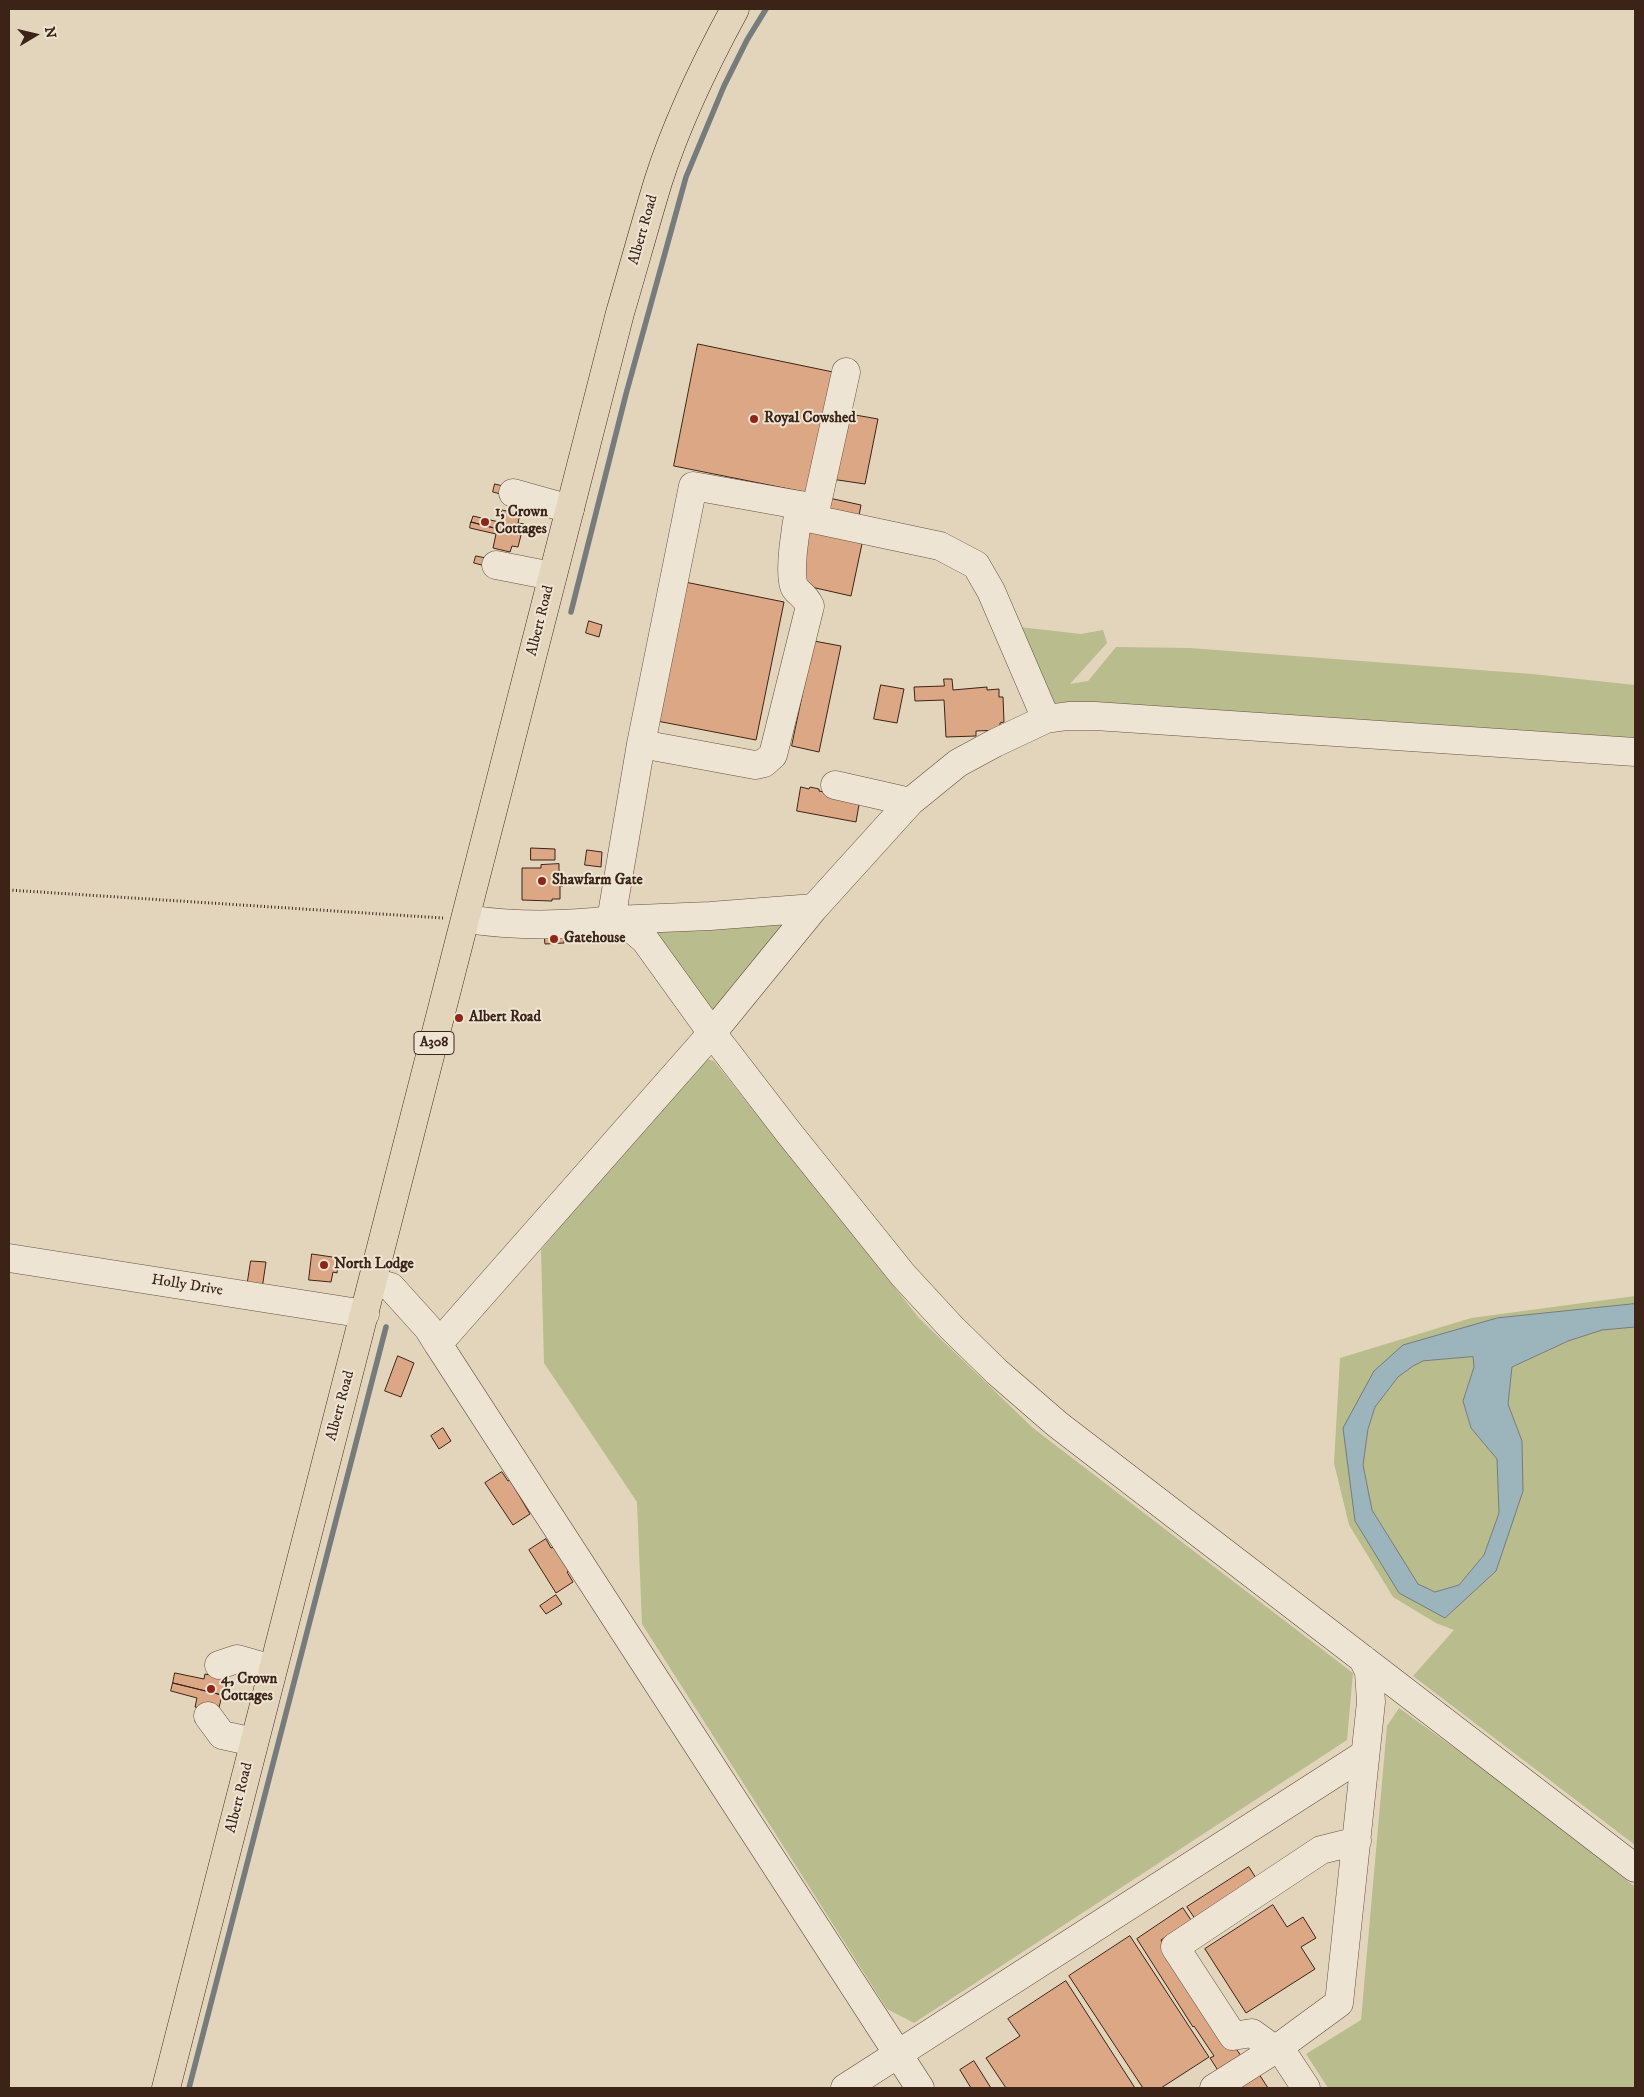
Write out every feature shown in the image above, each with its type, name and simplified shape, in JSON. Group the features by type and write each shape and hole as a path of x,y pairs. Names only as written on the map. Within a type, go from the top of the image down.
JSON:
{"main road":[{"name":"Albert Road","path":"166,2088 620,313 659,180 684,113 716,44 736,9"}],"lane":[{"path":"641,744 756,765 764,763 773,755 810,606 805,596 795,588 792,574 808,506 846,372"},
{"path":"611,920 641,744 693,486 808,506"},
{"path":"513,493 570,509"},
{"path":"808,506 813,519 940,546 976,565 992,591 1046,719"},
{"path":"496,565 552,576"},
{"path":"438,1344 712,1033 814,908 910,802 958,763 995,743 1046,719 1068,716 1095,716 1635,752"},
{"path":"835,785 910,802"},
{"path":"466,919 510,924 588,923 814,908"},
{"path":"611,920 631,928 646,940 712,1033 818,1170 902,1274 997,1372 1057,1424 1635,1868"},
{"name":"Holly Drive","path":"9,1258 365,1314"},
{"path":"373,1282 391,1287 428,1328 920,2088"},
{"path":"219,1665 237,1659 272,1669"},
{"path":"1214,2088 1277,2048 1340,2003 1371,1702 1369,1672 1363,1659"},
{"path":"208,1716 222,1735 254,1742"},
{"path":"845,2088 1365,1754"},
{"path":"1306,2088 1277,2048 1252,2033 1233,2036 1175,1947 1321,1850 1357,1842"}],"path":[{"path":"9,890 466,919"}],"green space":[{"path":"1010,626 1081,634 1103,630 1107,643 1070,684 1088,681 1116,647 1190,648 1532,674 1635,685 1635,746 1046,710"},
{"path":"790,920 714,1016 650,924"},
{"path":"700,1057 714,1061 919,1318 1033,1428 1353,1673 1347,1740 914,2023 887,2009 642,1624 637,1502 544,1363 541,1250"},
{"path":"1635,1296 1635,1304 1497,1318 1374,1371 1355,1521 1445,1618 1496,1571 1522,1441 1508,1404 1512,1367 1568,1341 1602,1330 1635,1327 1635,1845 1413,1676 1454,1630 1436,1623 1393,1597 1349,1525 1334,1463 1340,1358 1471,1318"},
{"path":"1473,1357 1474,1367 1463,1401 1471,1428 1497,1459 1499,1513 1484,1555 1459,1585 1435,1592 1418,1585 1372,1510 1363,1465 1368,1429 1375,1407 1398,1377 1413,1366 1423,1361"},
{"path":"1399,1708 1545,1813 1635,1887 1635,2088 1328,2088 1306,2054 1361,2020 1387,1726"}],"water":[{"path":"1635,1304 1635,1327 1602,1330 1568,1341 1512,1367 1508,1404 1522,1441 1523,1491 1496,1571 1445,1618 1399,1593 1355,1521 1343,1428 1374,1371 1403,1345 1497,1318","holes":["1473,1357 1474,1367 1463,1401 1471,1428 1497,1459 1499,1513 1484,1555 1459,1585 1435,1592 1418,1584 1372,1510 1363,1465 1368,1429 1375,1407 1398,1377 1413,1366 1423,1361"]}],"building":[{"name":"Royal Cowshed","path":"698,344 833,372 809,493 674,466"},
{"path":"844,413 878,419 865,484 831,479"},
{"path":"495,484 510,488 508,496 493,492"},
{"path":"829,498 861,505 858,521 826,514"},
{"name":"1, Crown Cottages","path":"502,510 520,514 518,523 524,524 521,535 471,522 473,516 499,522"},
{"name":"1, Crown Cottages","path":"471,522 521,535 518,547 512,546 510,552 493,548 496,534 470,528"},
{"path":"808,529 863,539 851,596 798,584"},
{"path":"476,556 491,559 489,567 474,563"},
{"path":"685,582 784,602 756,740 657,721"},
{"path":"589,621 602,625 599,637 586,633"},
{"path":"814,641 841,646 819,752 792,746"},
{"path":"944,679 952,679 953,690 987,687 987,690 999,689 999,697 1003,697 1004,722 1000,723 1000,730 976,731 976,736 946,737 944,700 915,701 914,687 944,686"},
{"path":"881,685 904,689 897,723 874,719"},
{"path":"801,787 809,789 810,787 819,789 819,791 860,799 856,822 797,811"},
{"path":"531,848 555,849 555,860 531,860"},
{"path":"587,850 602,852 601,867 585,865"},
{"name":"Shawfarm Gate","path":"559,864 559,875 563,875 563,886 560,886 560,899 552,899 552,901 522,900 522,868 541,868 541,865"},
{"name":"Gatehouse","path":"563,934 564,943 545,944 544,935"},
{"name":"North Lodge","path":"312,1254 339,1258 337,1273 333,1272 331,1282 309,1280"},
{"path":"251,1261 266,1262 262,1289 247,1287"},
{"path":"398,1356 414,1363 401,1397 385,1391"},
{"path":"443,1428 451,1441 439,1449 431,1436"},
{"path":"502,1472 508,1481 510,1480 530,1514 513,1525 485,1483"},
{"path":"546,1539 551,1548 554,1547 569,1571 567,1572 573,1582 556,1593 529,1550"},
{"path":"556,1595 562,1604 546,1614 540,1606"},
{"name":"4, Crown Cottages","path":"175,1673 204,1679 205,1674 226,1678 222,1695 173,1683"},
{"path":"173,1683 222,1695 218,1712 195,1707 197,1698 171,1691"},
{"path":"1249,1867 1261,1886 1200,1926 1187,1907"},
{"path":"1273,1905 1287,1927 1303,1917 1316,1938 1301,1947 1315,1969 1246,2013 1205,1949"},
{"path":"1183,1908 1191,1920 1161,1940 1200,2000 1242,2057 1219,2072 1210,2058 1214,2056 1193,2027 1137,1939"},
{"path":"1130,1936 1209,2057 1161,2088 1143,2088 1069,1976"},
{"path":"1066,1981 1135,2088 1006,2088 986,2058 1020,2036 1008,2019"},
{"path":"974,2061 991,2088 971,2088 960,2070"},
{"path":"1257,2071 1268,2088 1237,2088"}],"waterway":[{"path":"571,612 626,394 686,177 724,86 747,40 766,9"},
{"path":"189,2088 386,1327"}],"place":[{"name":"Royal Cowshed","path":"754,419"},
{"name":"1, Crown Cottages","path":"485,522"},
{"name":"Shawfarm Gate","path":"542,881"},
{"name":"Gatehouse","path":"554,939"},
{"name":"Albert Road","path":"459,1018"},
{"name":"North Lodge","path":"324,1265"},
{"name":"4, Crown Cottages","path":"211,1689"}]}
